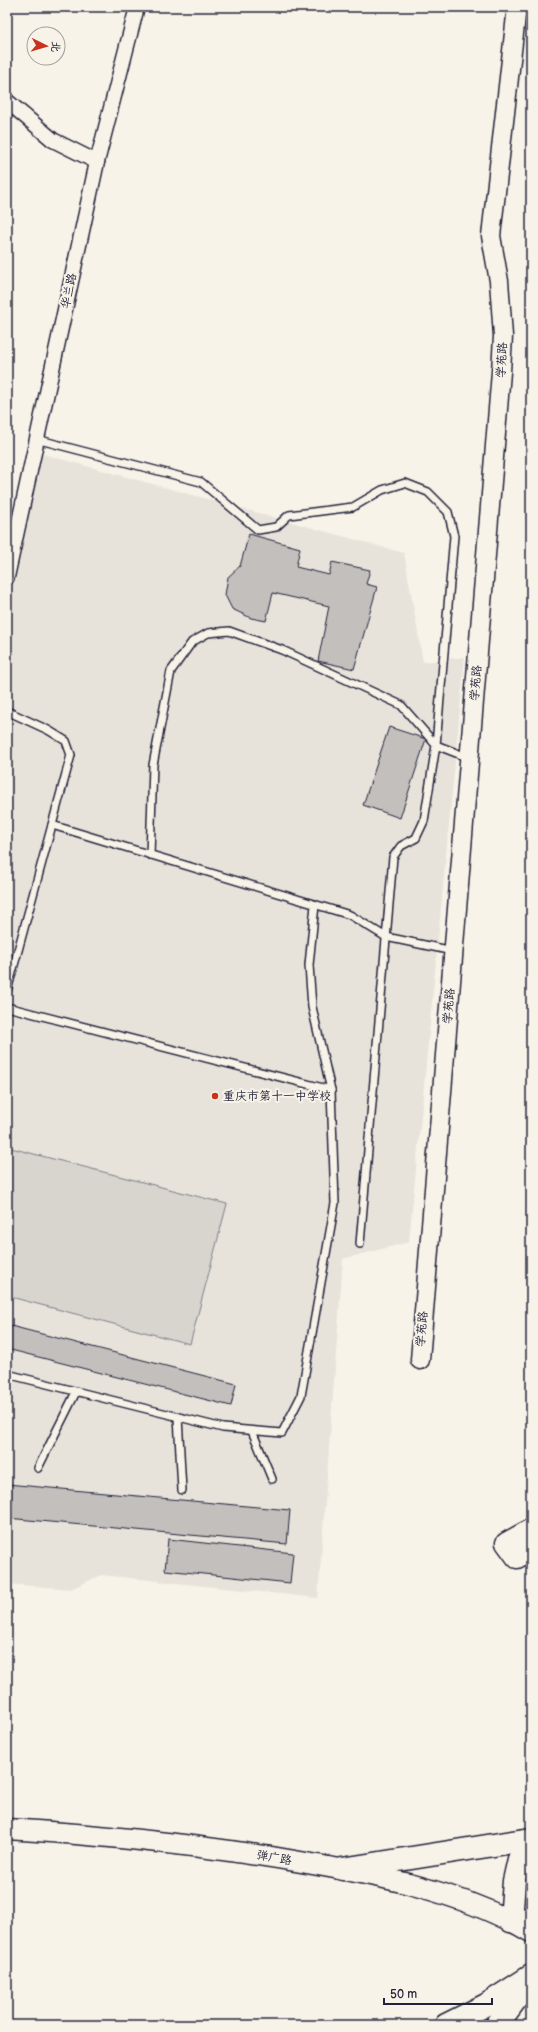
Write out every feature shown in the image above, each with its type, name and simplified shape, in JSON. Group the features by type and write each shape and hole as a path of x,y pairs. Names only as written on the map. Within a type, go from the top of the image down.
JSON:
{"highway":[{"path":"342,1869 531,1839"},
{"path":"521,1920 514,1881 519,1859 531,1849"},
{"path":"446,2025 486,2005 531,1976"},
{"path":"497,2025 514,2000 531,1980"}],"main road":[{"path":"518,1550 531,1529"},
{"name":"弹广路","path":"7,1829 174,1843 236,1851 342,1869 415,1885 479,1906 521,1920 531,1932"}],"street":[{"name":"华兰路","path":"7,577 98,162 137,7"},
{"name":"学苑路","path":"420,1360 503,336 499,281 491,236 517,7"},
{"path":"7,101 53,140 98,162"}],"lane":[{"path":"36,440 201,482 258,530 276,527 289,515 353,507 382,490 405,483 428,492 448,512 454,536 436,745 424,821 416,838 401,846 393,857 360,1244"},
{"path":"150,855 153,765 171,671 192,642 208,633 229,631 282,650 401,705 436,745 469,758"},
{"path":"7,711 48,730 66,741 71,755 7,991"},
{"path":"52,825 350,915 386,937 454,951"},
{"path":"7,1374 223,1428 282,1433 301,1396 335,1203 331,1090 312,1007 309,965 315,905"},
{"path":"7,1007 331,1090"},
{"path":"38,1468 76,1392"},
{"path":"178,1417 182,1490"},
{"path":"252,1431 272,1479"}],"shaded area":[{"name":"重庆市第十一中学校","path":"39,453 404,553 423,662 465,657 409,1242 343,1259 318,1598 101,1575 71,1589 7,1584 7,584"},
{"path":"7,1147 227,1204 190,1344 7,1296"}],"building":[{"path":"249,534 300,548 296,567 329,575 332,562 370,570 366,584 377,587 354,669 318,661 329,606 273,593 266,621 251,618 232,609 225,595 228,577 240,566"},
{"path":"389,727 426,739 400,818 363,805"},
{"path":"7,1325 236,1384 231,1406 7,1349"},
{"path":"7,1484 290,1510 287,1544 7,1518"},
{"path":"168,1539 293,1553 290,1583 165,1570"}],"place":[{"name":"重庆市第十一中学校","path":"215,1096"}]}
